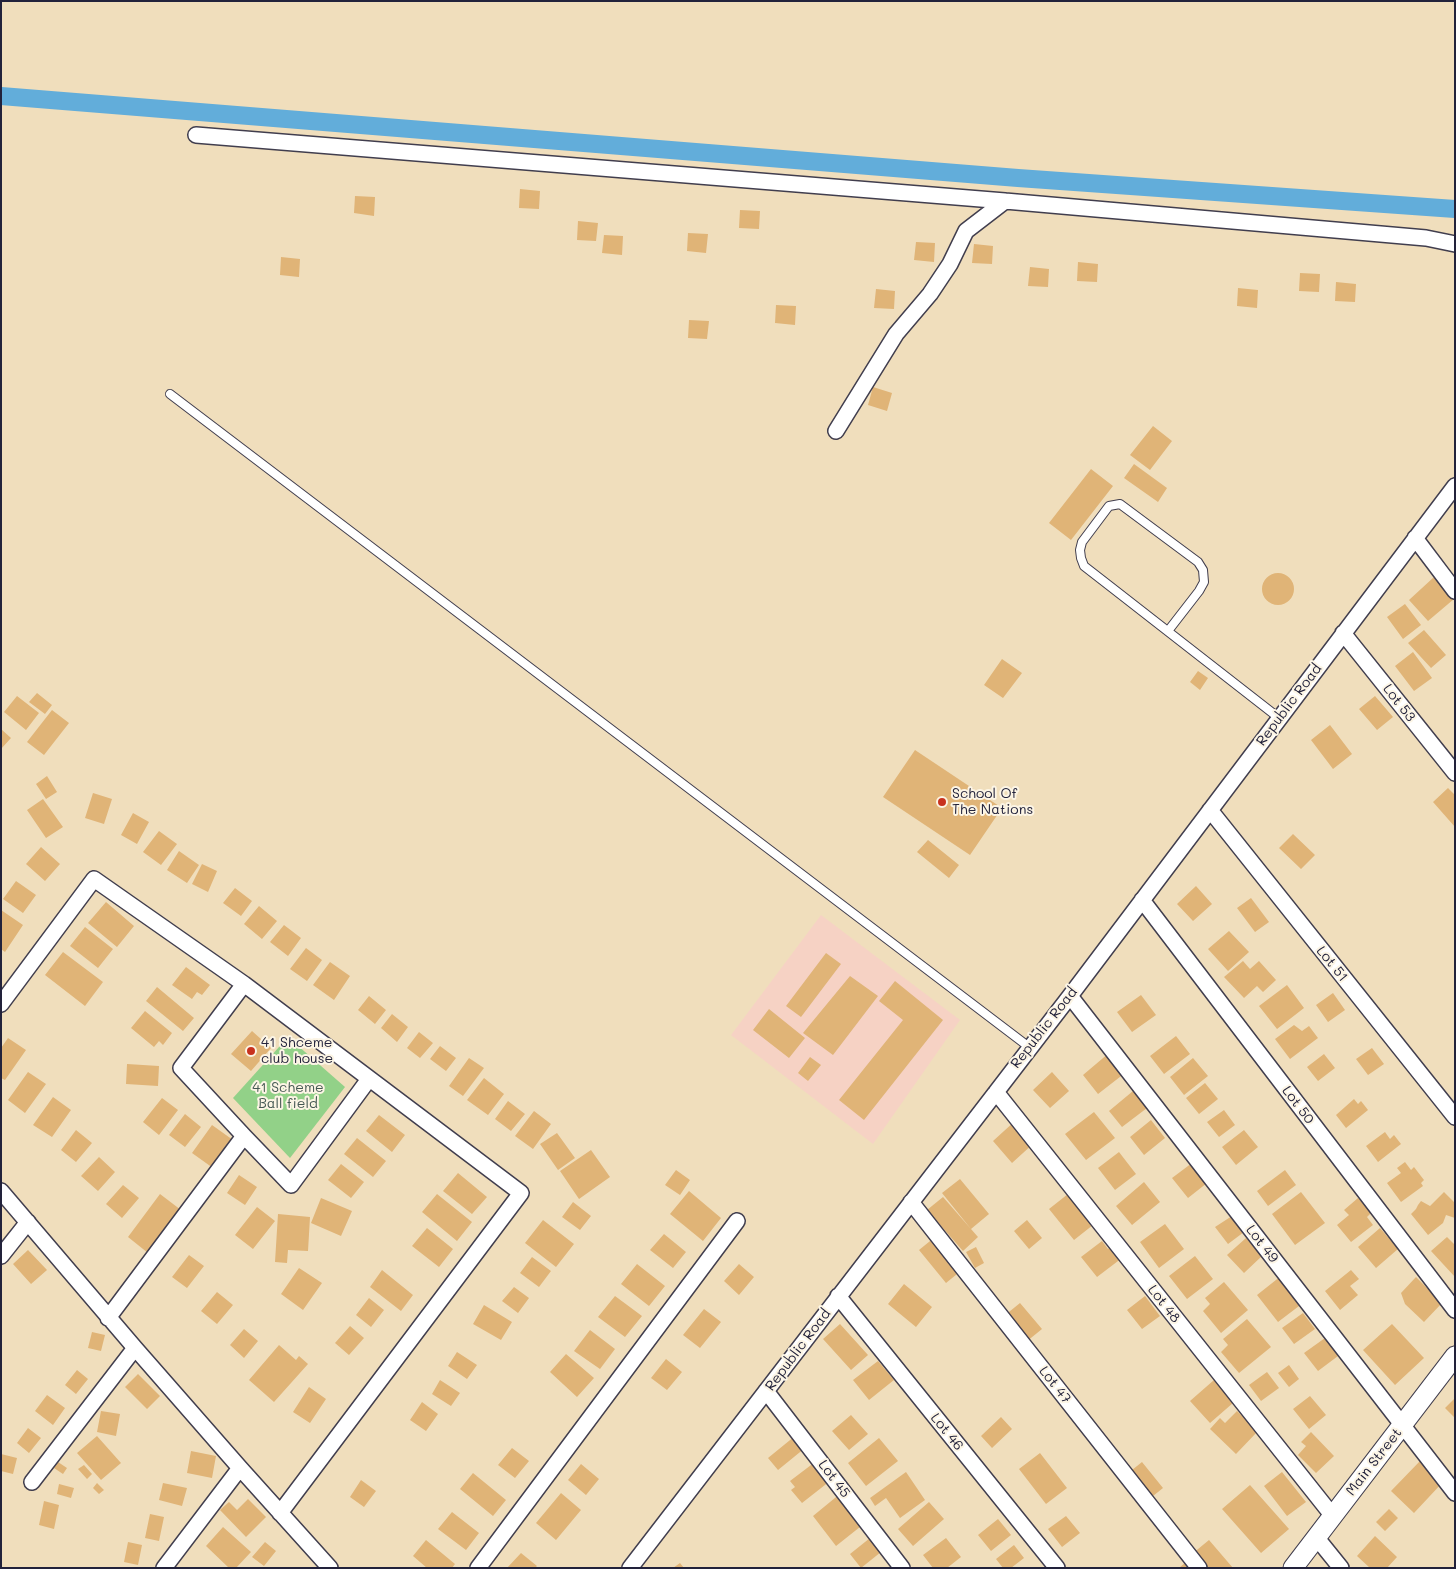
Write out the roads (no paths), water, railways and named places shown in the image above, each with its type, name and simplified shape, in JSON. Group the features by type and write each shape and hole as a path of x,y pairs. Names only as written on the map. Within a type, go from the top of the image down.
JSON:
{"street":[{"path":"196,135 1005,201 1426,238 1455,244"},
{"path":"836,431 896,334 930,294 950,264 966,231 1005,201"},
{"name":"Republic Road","path":"630,1568 1070,996 1455,486"},
{"path":"1414,538 1455,590"},
{"name":"Lot 53","path":"1343,633 1455,773"},
{"name":"Lot 51","path":"1210,810 1455,1117"},
{"path":"1,1004 94,879 244,984 521,1193 280,1513"},
{"name":"Lot 50","path":"1142,900 1455,1310"},
{"path":"244,984 181,1068 291,1185 369,1079"},
{"name":"Lot 49","path":"1070,996 1455,1493"},
{"name":"Lot 48","path":"996,1092 1332,1515"},
{"path":"108,1318 244,1136"},
{"path":"1,1191 134,1348 330,1568"},
{"name":"Lot 47","path":"911,1202 1198,1568"},
{"path":"1,1256 28,1222"},
{"path":"478,1568 737,1222"},
{"name":"Lot 46","path":"838,1296 1057,1568"},
{"path":"32,1482 134,1348"},
{"name":"Main Street","path":"1293,1568 1455,1356"},
{"name":"Lot 45","path":"766,1391 902,1568"},
{"path":"164,1568 240,1468"},
{"path":"1316,1537 1341,1568"}],"lane":[{"path":"170,394 1029,1047"},
{"path":"1168,631 1199,591 1204,582 1203,570 1198,562 1120,504 1109,506 1082,542 1080,550 1084,566 1279,718"}],"waterway":[{"path":"1,96 1018,178 1455,209"}],"place":[{"name":"School Of The Nations","path":"942,802"},
{"name":"41 Shceme club house","path":"251,1051"}],"park label":[{"name":"41 Scheme Ball field","path":"288,1096"}]}
